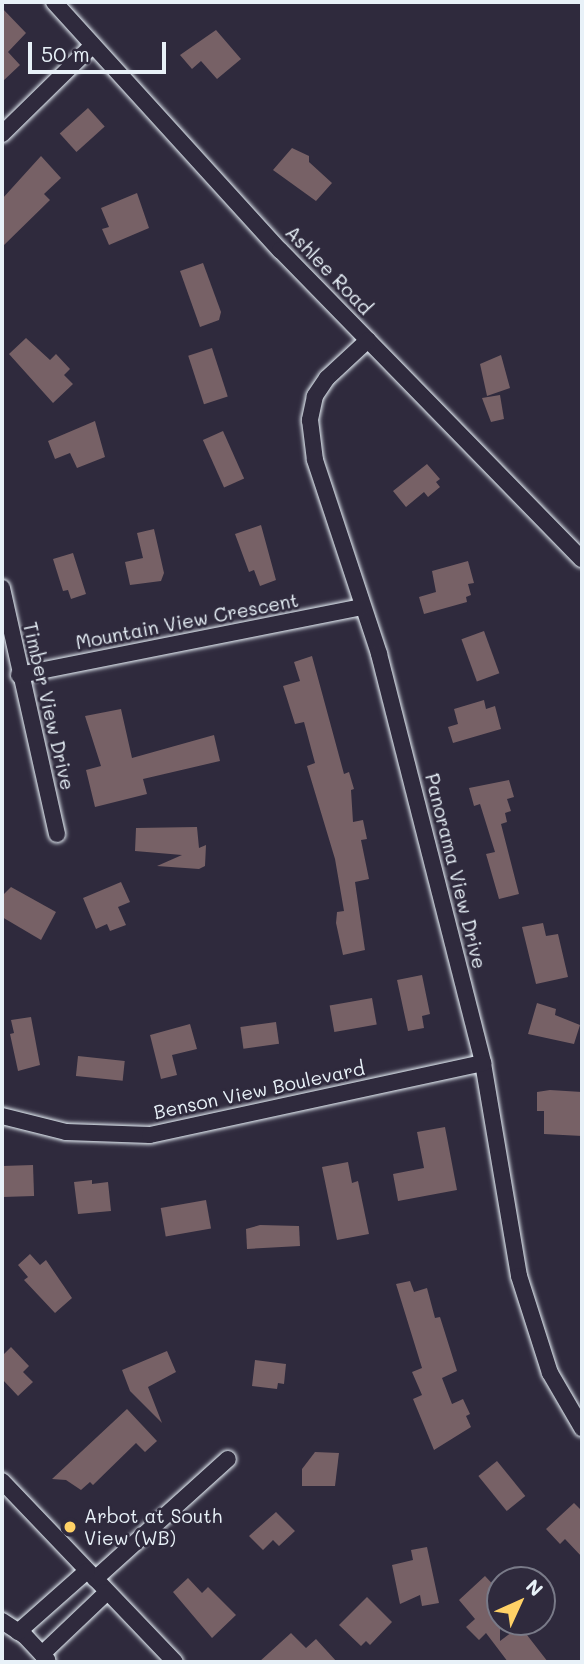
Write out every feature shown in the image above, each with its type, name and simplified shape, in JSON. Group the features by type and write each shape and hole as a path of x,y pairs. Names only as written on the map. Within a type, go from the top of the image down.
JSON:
{"street":[{"name":"Ashlee Road","path":"54,2 92,46 368,340 582,559"},
{"path":"2,134 92,46"},
{"name":"Panorama View Drive","path":"368,340 327,378 315,396 310,420 315,460 382,667 483,1063 519,1276 550,1373 582,1428"},
{"name":"Timber View Drive","path":"2,588 19,675 57,834"},
{"name":"Mountain View Crescent","path":"19,675 362,607"},
{"name":"Benson View Boulevard","path":"2,1116 66,1132 150,1135 483,1063"},
{"path":"18,1632 91,1575 228,1460"},
{"path":"2,1481 175,1662"},
{"path":"2,1621 45,1658 107,1592"}],"building":[{"path":"2,8 26,33 8,52 20,65 2,82"},
{"path":"216,30 241,59 217,79 201,61 192,69 180,55"},
{"path":"88,108 105,127 76,152 60,133"},
{"path":"292,148 309,156 309,162 332,183 316,201 273,170"},
{"path":"41,156 61,178 44,194 50,200 2,247 2,199"},
{"path":"137,193 149,228 109,245 102,229 109,227 101,208"},
{"path":"203,263 221,312 219,320 200,327 180,271"},
{"path":"26,338 50,360 56,354 70,369 64,375 73,384 53,403 9,354"},
{"path":"212,348 228,397 204,404 188,356"},
{"path":"501,355 510,388 487,396 480,364"},
{"path":"500,395 504,419 491,422 482,398"},
{"path":"95,421 105,457 77,468 70,453 55,459 48,441"},
{"path":"223,431 244,479 224,487 203,440"},
{"path":"427,464 440,479 436,482 440,487 428,497 424,492 406,507 393,491"},
{"path":"261,525 276,580 260,586 254,570 249,572 235,534"},
{"path":"154,529 164,573 161,581 130,585 125,562 143,558 137,533"},
{"path":"73,553 86,594 71,599 68,590 63,591 53,559"},
{"path":"468,561 474,583 468,584 471,595 466,597 467,602 424,614 419,597 436,592 432,571"},
{"path":"484,631 499,673 477,681 461,639"},
{"path":"312,656 344,774 349,772 354,789 351,790 353,822 363,820 367,839 361,840 369,879 355,882 365,950 343,955 336,923 337,912 344,911 335,859 307,766 315,763 304,722 295,724 283,686 300,681 294,662"},
{"path":"484,700 486,709 495,706 501,729 453,743 448,727 458,724 454,709"},
{"path":"121,709 132,758 214,735 220,761 143,779 147,794 95,807 86,770 101,766 85,716"},
{"path":"509,780 514,797 507,799 511,811 505,813 507,822 501,824 519,894 499,899 486,854 495,852 480,804 474,806 469,788"},
{"path":"197,827 199,848 206,845 205,866 199,869 157,866 182,855 135,851 136,828"},
{"path":"121,882 130,902 118,907 126,925 110,931 107,924 96,929 83,898"},
{"path":"11,887 56,912 41,940 2,917 2,896"},
{"path":"543,923 546,936 558,934 568,977 536,984 522,927"},
{"path":"422,975 430,1014 422,1016 424,1028 408,1031 397,980"},
{"path":"372,998 377,1025 334,1032 330,1005"},
{"path":"537,1003 556,1009 555,1015 580,1025 574,1044 528,1034"},
{"path":"31,1017 40,1065 18,1071 10,1034 14,1033 11,1020"},
{"path":"276,1022 279,1044 243,1049 240,1027"},
{"path":"190,1024 197,1049 172,1055 177,1075 161,1079 150,1035"},
{"path":"78,1056 125,1061 123,1081 76,1076"},
{"path":"537,1092 582,1092 582,1136 544,1134 544,1111 537,1111"},
{"path":"445,1127 457,1190 398,1201 393,1174 424,1168 417,1132"},
{"path":"348,1162 352,1183 358,1181 369,1234 337,1240 322,1167"},
{"path":"33,1165 34,1196 3,1197 2,1166"},
{"path":"92,1180 92,1184 108,1182 111,1211 78,1214 74,1182"},
{"path":"206,1200 211,1229 166,1237 161,1208"},
{"path":"260,1225 299,1226 300,1246 247,1249 246,1229"},
{"path":"30,1254 40,1265 46,1260 72,1298 55,1313 24,1280 28,1277 18,1265"},
{"path":"410,1281 414,1292 427,1288 435,1318 440,1317 457,1371 442,1378 452,1404 463,1399 470,1414 466,1416 471,1427 434,1450 413,1399 422,1395 412,1372 422,1368 396,1284"},
{"path":"11,1347 29,1366 23,1372 33,1382 18,1396 2,1379 2,1356"},
{"path":"167,1351 176,1372 148,1387 162,1423 130,1391 122,1370"},
{"path":"255,1360 286,1364 284,1384 278,1383 277,1389 252,1386"},
{"path":"127,1409 157,1441 145,1452 136,1443 93,1485 90,1482 81,1490 66,1480 52,1479"},
{"path":"315,1452 339,1453 335,1486 302,1486 302,1469"},
{"path":"497,1461 525,1496 507,1511 478,1476"},
{"path":"574,1503 582,1511 582,1557 565,1539 560,1544 546,1529"},
{"path":"276,1512 295,1531 279,1546 273,1540 263,1550 249,1536"},
{"path":"427,1547 439,1603 422,1606 420,1595 400,1604 392,1565 413,1560 411,1550"},
{"path":"486,1577 486,1633 479,1640 466,1627 475,1619 459,1600"},
{"path":"188,1578 202,1593 208,1587 236,1615 212,1638 173,1592"},
{"path":"367,1597 392,1622 370,1645 366,1641 361,1646 339,1625"},
{"path":"291,1633 306,1648 316,1639 337,1662 259,1662"},
{"path":"488,1636 500,1636 500,1641 507,1636 528,1636 548,1662 508,1662"}],"place":[{"name":"Arbot at South View (WB)","path":"70,1527"}]}
